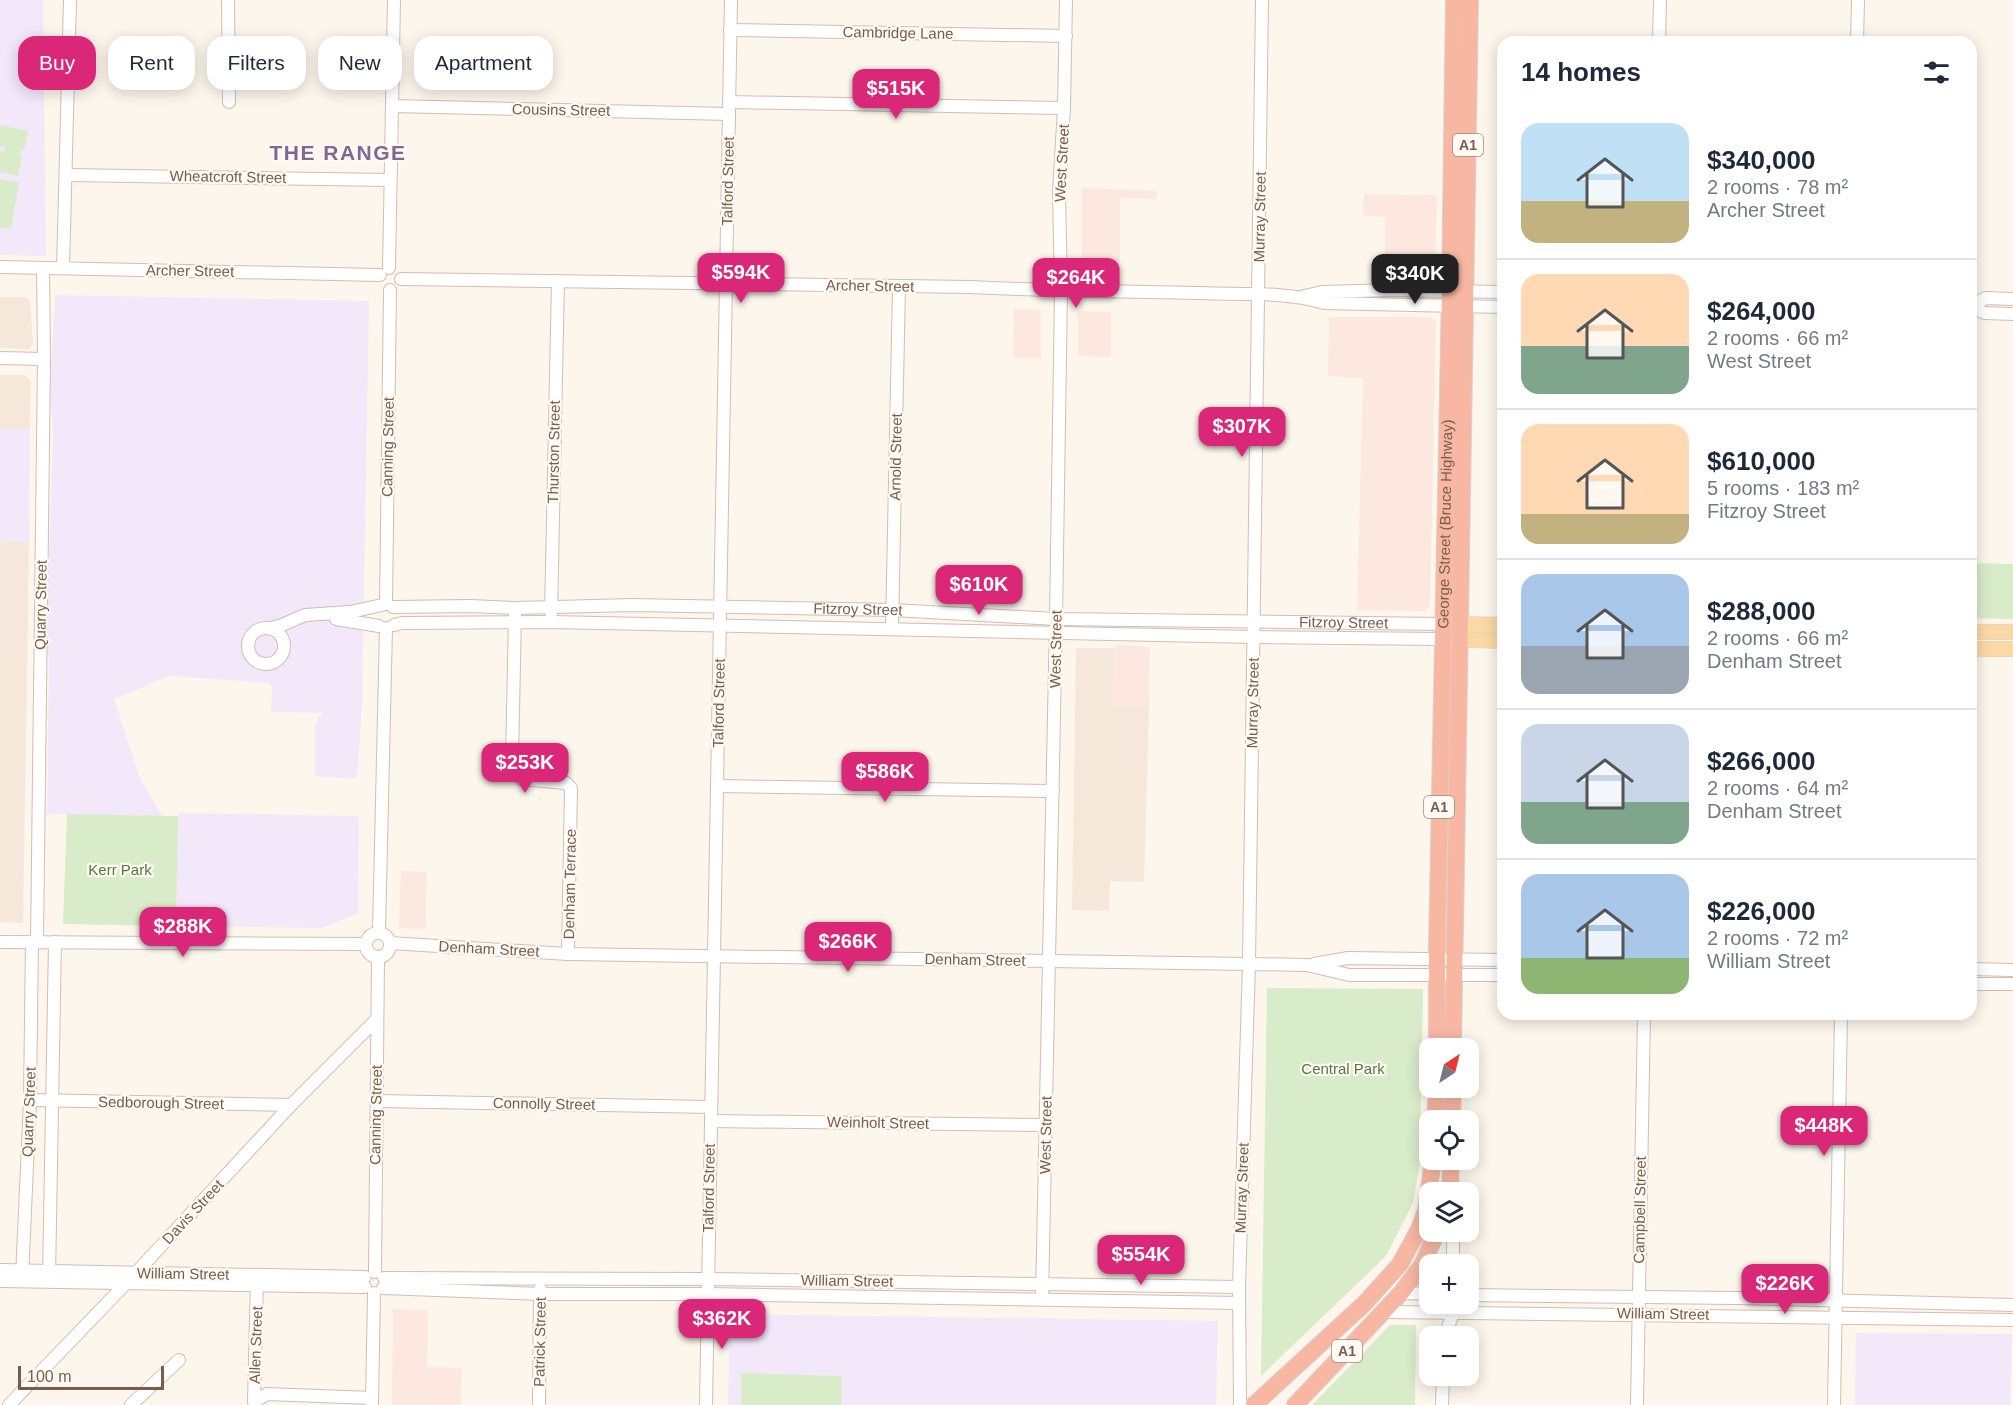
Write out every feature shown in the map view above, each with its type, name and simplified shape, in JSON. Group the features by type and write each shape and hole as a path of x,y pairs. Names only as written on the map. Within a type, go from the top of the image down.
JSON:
{"highway":[{"name":"George Street (Bruce Highway)","path":"1438,1038 1446,967 1460,632 1454,0"},
{"name":"George Street (Bruce Highway)","path":"1452,1038 1446,967 1443,632 1470,0"},
{"name":"A1","path":"1254,1405 1365,1303 1400,1264 1419,1229"},
{"name":"A1","path":"1295,1405 1385,1312 1422,1265 1432,1242"},
{"path":"1326,1340 1387,1296 1401,1293"}],"main road":[{"name":"Fitzroy Street","path":"1443,632 1460,632 1497,626"},
{"name":"Fitzroy Street","path":"1460,632 1497,640"},
{"path":"1977,632 2013,632"},
{"path":"1977,649 2013,649"}],"street":[{"path":"63,268 70,0"},
{"path":"228,0 229,102"},
{"path":"384,272 399,272 401,279 399,286 390,290 381,285 384,272 393,106 394,0"},
{"name":"Talford Street","path":"706,1405 731,0"},
{"name":"West Street","path":"1042,1299 1056,633 1061,291 1059,191 1064,108 1066,0"},
{"name":"Murray Street","path":"1240,1405 1239,1287 1249,964 1262,0"},
{"path":"1659,36 1660,0"},
{"path":"1857,36 1858,0"},
{"name":"Cambridge Lane","path":"730,30 1066,36"},
{"name":"Cousins Street","path":"393,106 1064,108"},
{"name":"Wheatcroft Street","path":"67,175 389,180"},
{"name":"Archer Street","path":"0,267 384,272"},
{"name":"Quarry Street","path":"22,1276 35,942 44,359 43,268"},
{"name":"Archer Street","path":"401,279 898,286 1259,295 1303,297 1324,303 1458,299 1497,293"},
{"name":"Thurston Street","path":"550,622 558,281"},
{"name":"Arnold Street","path":"892,629 898,286"},
{"name":"Canning Street","path":"387,605 390,290"},
{"path":"1977,303 1986,298 2013,299"},
{"name":"Archer Street","path":"1458,299 1497,306"},
{"path":"1977,309 1985,313 2013,314"},
{"path":"0,358 44,359"},
{"path":"387,605 398,617 386,626 374,616 376,609 387,605"},
{"name":"Fitzroy Street","path":"271,628 305,615 350,612 387,605 515,608 633,605 893,610 1056,619 1353,623 1443,632"},
{"path":"470,606 470,623"},
{"name":"Denham Terrace","path":"515,608 512,760 515,773 522,779 566,783 571,788 568,954"},
{"name":"Fitzroy Street","path":"283,639 296,622 303,619 338,619 386,626 402,623 550,622 1353,639 1443,632"},
{"path":"1353,623 1353,639"},
{"path":"379,932 386,626"},
{"path":"271,628 276,630 283,639 283,652 276,661 264,663 253,658 248,647 251,636 260,629 271,628"},
{"path":"717,786 1053,791"},
{"path":"379,932 386,935 390,943 388,952 378,957 370,954 365,944 370,936 379,932"},
{"path":"0,942 365,944"},
{"name":"Quarry Street","path":"50,1276 55,942"},
{"name":"Denham Street","path":"390,943 568,954 1307,965 1349,975 1497,961"},
{"name":"Canning Street","path":"372,1402 378,957"},
{"name":"Denham Street","path":"1446,967 1497,974"},
{"path":"1977,969 2013,970"},
{"path":"1977,984 2013,984"},
{"name":"Davis Street","path":"9,1405 136,1273 291,1106 377,1019"},
{"name":"Campbell Street","path":"1637,1405 1644,1020"},
{"path":"1834,1405 1841,1020"},
{"name":"Sedborough Street","path":"30,1100 291,1106"},
{"name":"Connolly Street","path":"376,1101 711,1107"},
{"name":"Weinholt Street","path":"711,1121 1046,1125"},
{"name":"William Street","path":"0,1270 22,1276"},
{"name":"William Street","path":"0,1281 22,1276 136,1273 257,1280 374,1283 540,1294 708,1294 1239,1303"},
{"name":"William Street","path":"50,1276 126,1283 257,1280"},
{"name":"William Street","path":"374,1283 540,1279 708,1279 1239,1287"},
{"name":"Patrick Street","path":"539,1405 540,1279"},
{"name":"Allen Street","path":"252,1403 257,1280"},
{"path":"1401,1293 1419,1294"},
{"name":"William Street","path":"1479,1295 1736,1298 2013,1305"},
{"name":"William Street","path":"1385,1312 1419,1312"},
{"name":"William Street","path":"1479,1313 2013,1320"},
{"path":"131,1405 179,1360"},
{"path":"1442,1405 1443,1386"},
{"path":"1287,1405 1300,1392 1309,1391"},
{"name":"Allen Street","path":"252,1403 267,1394 372,1402"}],"shaded area":[{"path":"0,0 43,0 43,36 18,36 18,90 44,90 46,256 0,255"},
{"path":"1082,188 1157,191 1157,199 1120,198 1120,269 1082,268"},
{"path":"1364,194 1437,195 1435,275 1385,274 1385,217 1363,216"},
{"path":"55,295 369,301 362,706 357,778 319,777 315,774 315,724 317,724 317,716 322,716 322,713 271,712 270,683 169,676 114,699 139,776 162,816 47,814 49,658 46,638 46,603 53,434 50,388"},
{"path":"0,297 25,297 30,300 33,344 29,349 0,348"},
{"path":"1014,309 1041,310 1041,358 1013,358"},
{"path":"1078,311 1111,312 1111,357 1078,356"},
{"path":"1329,317 1430,317 1436,322 1430,606 1425,611 1357,610 1363,378 1328,376"},
{"path":"0,375 25,375 31,381 30,428 0,428"},
{"path":"0,428 30,428 29,542 0,541"},
{"path":"0,541 29,542 23,923 0,922"},
{"path":"1115,645 1150,647 1149,707 1112,707"},
{"path":"1076,648 1114,648 1113,706 1149,707 1144,882 1110,881 1109,911 1072,910"},
{"path":"180,813 359,816 358,914 321,928 176,926 178,816"},
{"path":"401,871 427,872 425,929 399,928"},
{"path":"393,1309 428,1310 427,1367 462,1368 461,1405 392,1405"},
{"path":"730,1314 1218,1321 1216,1405 728,1405"},
{"path":"1856,1333 2012,1334 2010,1405 1855,1405"}],"green space":[{"path":"0,125 28,131 24,150 21,150 19,155 22,156 18,176 0,172 0,151 4,152 5,147 0,146"},
{"path":"0,179 19,183 11,229 0,227"},
{"path":"1977,563 2013,564 2013,619 1977,618"},
{"name":"Kerr Park","path":"67,814 178,816 176,926 63,924"},
{"name":"Central Park","path":"1267,988 1423,989 1422,1038 1419,1038 1419,1098 1421,1098 1419,1168 1413,1203 1386,1256 1261,1376"},
{"path":"1390,1325 1416,1325 1415,1405 1312,1405"},
{"path":"741,1373 841,1376 841,1405 741,1405"}],"district":[{"name":"THE RANGE","path":"338,153"}]}
